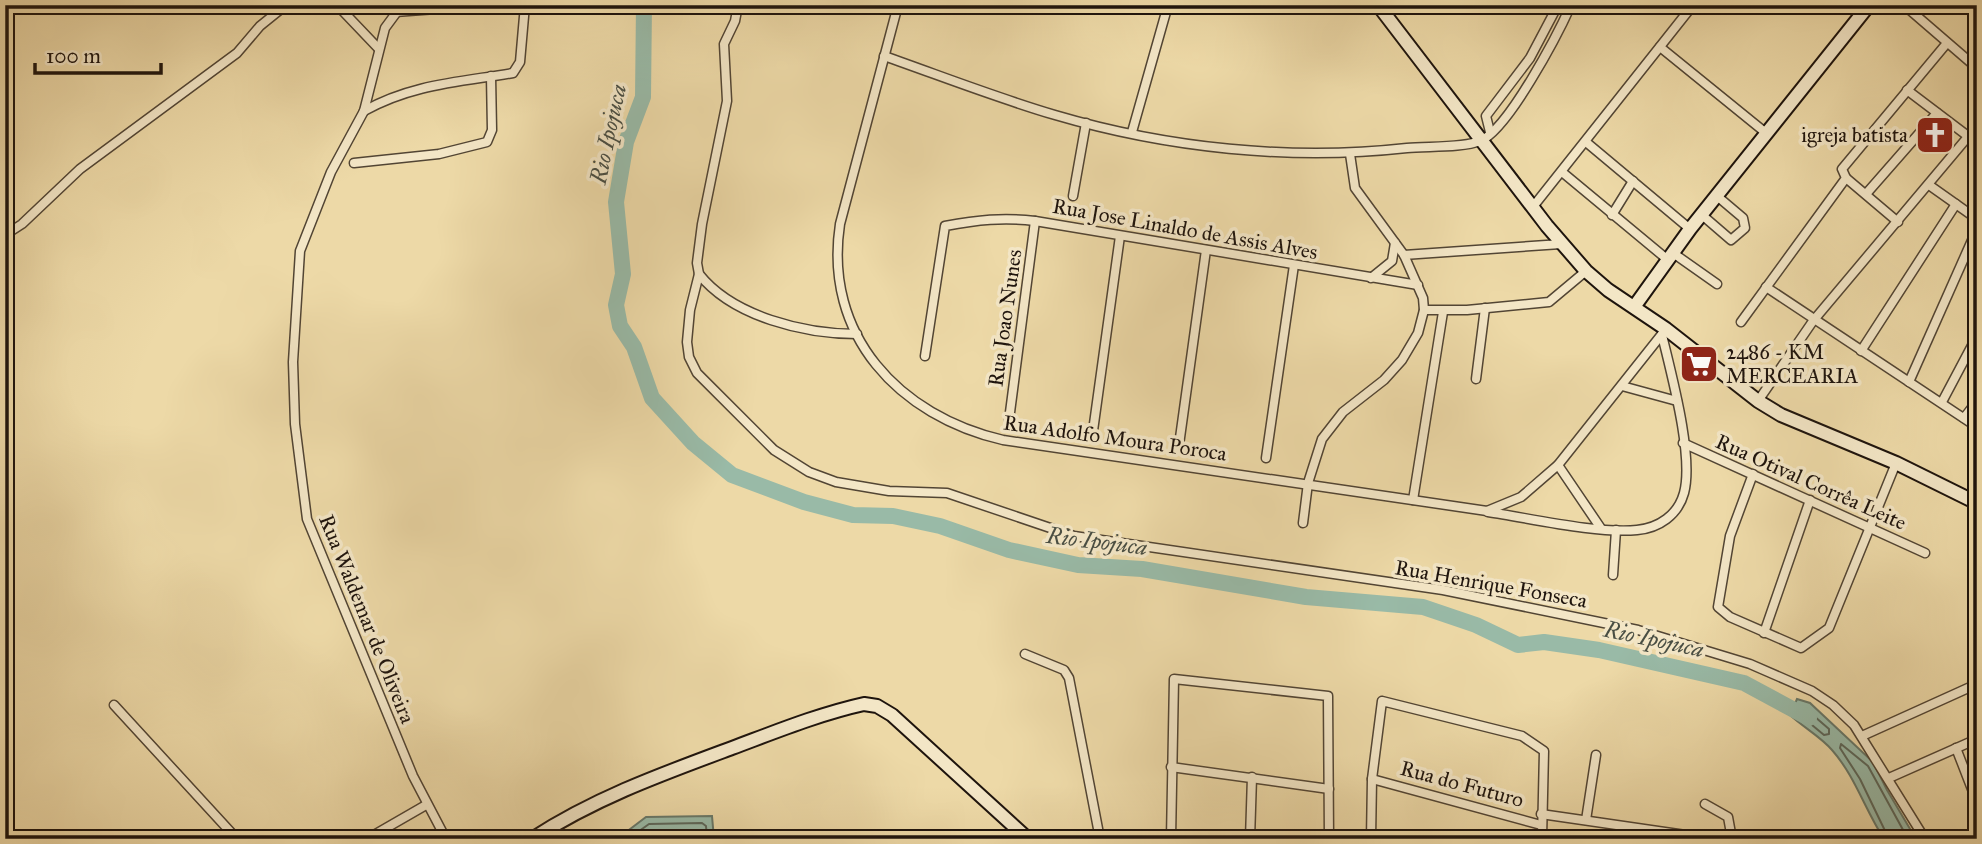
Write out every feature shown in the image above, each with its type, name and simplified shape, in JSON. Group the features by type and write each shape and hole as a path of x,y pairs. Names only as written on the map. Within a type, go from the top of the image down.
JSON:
{"street":[{"path":"5,235 22,224 80,169 237,53 260,26 286,5"},
{"path":"337,5 377,48"},
{"name":"Rua Waldemar de Oliveira","path":"402,5 395,12 377,48 364,111 331,172 300,251 296,272 293,362 295,424 307,519 426,805 446,839"},
{"path":"395,12 491,5"},
{"path":"364,111 413,89 513,73 518,67 524,5"},
{"name":"Rua Henrique Fonseca","path":"738,5 735,21 724,44 727,101 702,224 697,262 699,274 689,326 688,350 692,366 763,441 809,472 850,486 947,493 1037,525 1097,541 1169,548 1341,577 1443,590 1607,622 1750,664 1812,691 1833,705 1862,736 1925,839"},
{"name":"Rua Adolfo Moura Poroca","path":"898,5 838,242 836,261 842,293 857,334 869,356 894,387 933,414 979,435 1600,527"},
{"path":"1132,132 1168,5"},
{"path":"1378,5 1486,136 1532,208 1586,271 1758,401 1796,422 1896,463 1977,503"},
{"path":"1486,136 1486,116 1530,58 1558,5"},
{"path":"884,56 1024,105 1086,123 1231,148 1350,154 1486,136 1546,59 1571,5"},
{"path":"1532,208 1693,5"},
{"path":"1634,307 1690,229 1869,5"},
{"path":"1904,5 1977,68"},
{"path":"1898,222 1846,178 1842,169 1947,43"},
{"path":"1660,47 1766,133"},
{"path":"354,163 439,154 487,142 492,130 491,76"},
{"path":"1907,90 1977,143"},
{"path":"1866,194 1937,113"},
{"path":"1073,196 1086,123"},
{"path":"1758,401 1813,321 1977,126"},
{"path":"1586,142 1690,229"},
{"path":"1303,523 1314,457 1330,425 1384,380 1402,360 1418,333 1424,310 1418,285 1404,256 1355,188 1350,154"},
{"path":"1562,173 1612,215 1670,256 1717,284"},
{"path":"1741,322 1846,178"},
{"path":"1612,215 1633,181"},
{"path":"1928,185 1977,219"},
{"path":"1702,215 1725,236 1735,239 1745,228 1745,221 1717,196"},
{"path":"1861,351 1956,204"},
{"name":"Rua Jose Linaldo de Assis Alves","path":"925,356 945,226 992,218 1035,221 1418,285"},
{"name":"Rua Joao Nunes","path":"1009,420 1035,221"},
{"path":"1909,382 1977,229"},
{"path":"1093,431 1120,236"},
{"path":"1371,278 1392,261 1395,243"},
{"path":"1404,256 1561,244"},
{"path":"1179,445 1206,250"},
{"path":"1266,458 1294,265"},
{"path":"1424,310 1443,312 1549,302 1586,271"},
{"path":"699,274 724,296 780,324 811,331 857,334"},
{"path":"1766,287 1813,321 1977,427"},
{"path":"1476,379 1485,308"},
{"path":"1413,500 1443,312"},
{"path":"1487,512 1521,497 1558,465 1664,332"},
{"path":"1558,465 1600,527 1616,530 1647,528 1663,523 1678,508 1685,492 1683,443 1664,332"},
{"path":"1942,402 1977,336"},
{"path":"1622,386 1677,401"},
{"path":"1965,418 1977,401"},
{"name":"Rua Otival Corrêa Leite","path":"1683,443 1925,553"},
{"path":"1753,474 1730,536 1718,607 1724,614 1801,648 1829,628 1896,463"},
{"path":"1765,632 1810,500"},
{"path":"1613,575 1616,530"},
{"path":"1025,654 1064,670 1069,678 1100,839"},
{"path":"1171,839 1174,679 1328,696 1329,839"},
{"path":"1862,736 1977,684"},
{"path":"1371,839 1372,779 1382,701 1522,736 1542,748 1542,839"},
{"path":"532,839 567,816 618,792 780,730 864,704 877,706 892,715 1028,839"},
{"path":"114,705 237,839"},
{"path":"1889,778 1977,739"},
{"path":"1956,748 1977,802"},
{"path":"1586,820 1596,755"},
{"path":"1171,767 1329,789"},
{"path":"1250,839 1252,777"},
{"name":"Rua do Futuro","path":"1372,779 1541,825"},
{"path":"1705,804 1728,817 1732,839"},
{"path":"367,839 426,805"},
{"path":"1541,814 1713,839"}],"water":[{"path":"1797,699 1810,703 1873,762 1916,839 1884,839 1840,760 1823,741 1790,715"},
{"path":"712,816 714,839 617,839 646,817"}],"waterway":[{"name":"Rio Ipojuca","path":"644,5 643,97 626,142 616,202 623,274 616,305 620,326 634,347 652,398 693,443 732,475 804,502 853,515 893,516 940,526 1009,550 1078,565 1142,569 1306,597 1423,607 1476,625 1518,645 1544,642 1599,650 1744,683 1809,718"}],"place":[{"name":"igreja batista","path":"1935,135"},
{"name":"2486 - KM MERCEARIA","path":"1699,364"}]}
